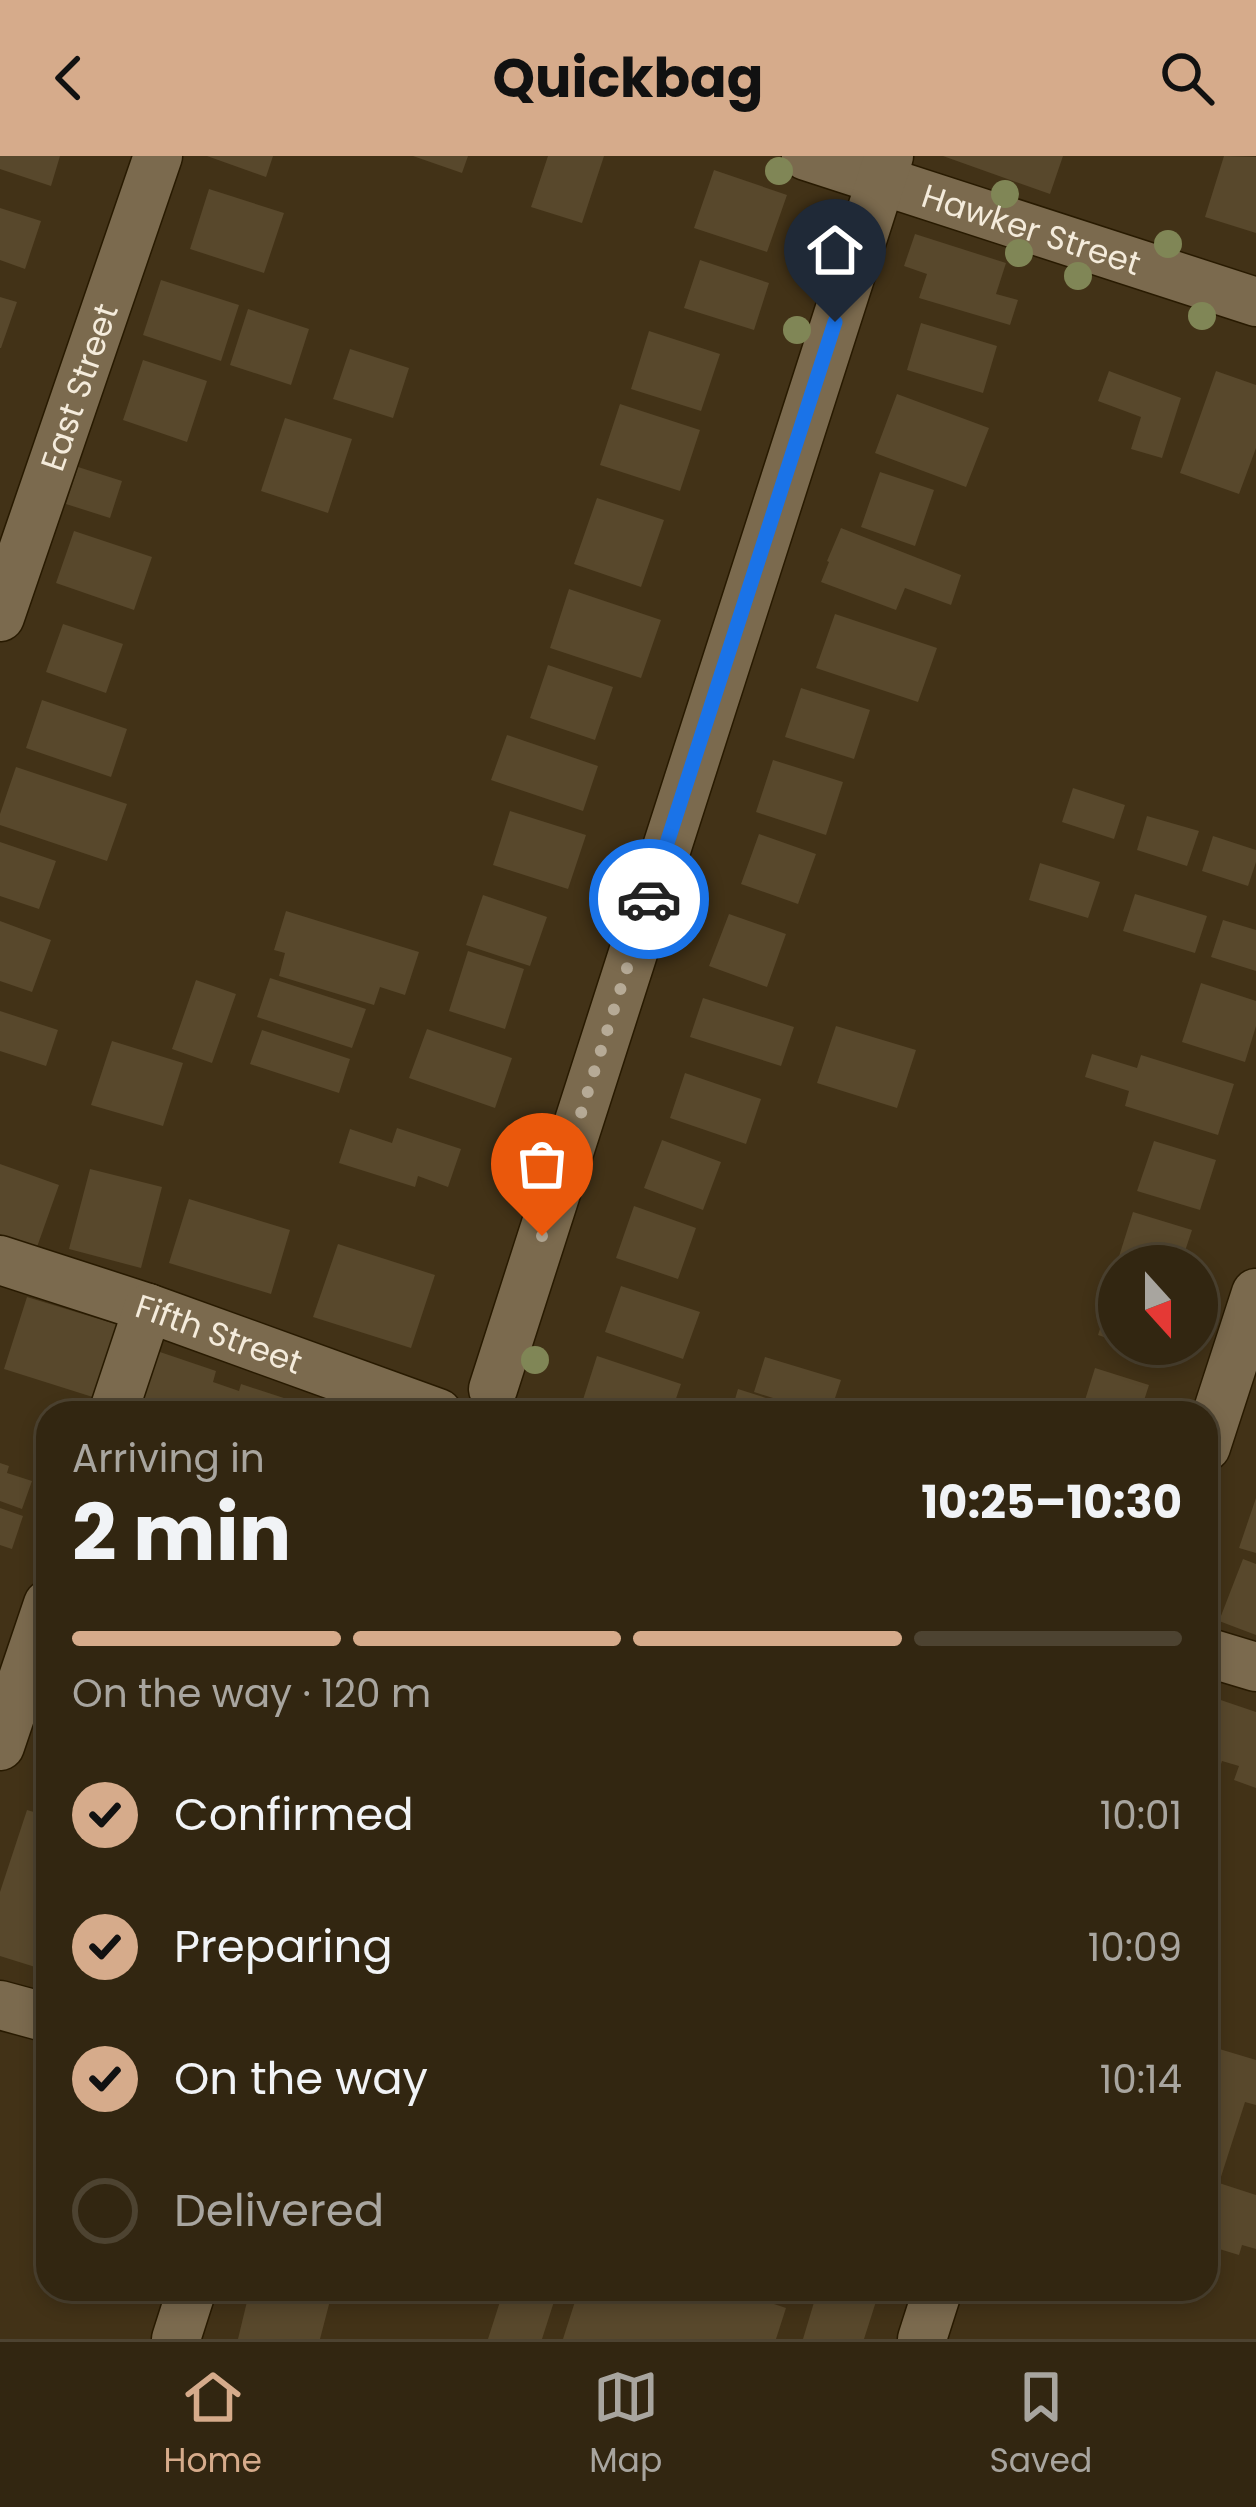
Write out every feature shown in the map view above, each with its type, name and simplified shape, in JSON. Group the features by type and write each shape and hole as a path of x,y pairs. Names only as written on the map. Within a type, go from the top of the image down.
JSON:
{"street":[{"name":"East Street","path":"0,617 158,156"},
{"name":"Hawker Street","path":"806,156 885,168 1256,302"},
{"path":"451,1401 478,1387 504,1401 885,168"},
{"name":"Fifth Street","path":"0,1260 408,1401"},
{"path":"1218,1410 1256,1293"},
{"path":"117,1401 148,1308"},
{"path":"0,1746 36,1640"},
{"path":"1218,1656 1256,1667"},
{"path":"0,2005 36,2015"},
{"path":"176,2339 188,2301"},
{"path":"922,2339 934,2301"}],"building":[{"path":"0,156 60,156 51,186 0,169"},
{"path":"207,156 273,156 266,177"},
{"path":"413,156 468,156 462,173"},
{"path":"548,156 604,156 582,223 531,207"},
{"path":"943,156 1063,156 1050,194"},
{"path":"1224,156 1256,157 1256,233 1205,217"},
{"path":"714,170 787,195 767,252 694,228"},
{"path":"209,189 284,213 264,273 190,249"},
{"path":"0,208 41,221 25,269 0,260"},
{"path":"915,234 1006,263 996,294 1018,300 1010,325 919,298 927,274 904,266"},
{"path":"700,260 769,283 754,330 684,308"},
{"path":"161,280 239,305 221,361 143,335"},
{"path":"0,297 17,302 1,348 0,348"},
{"path":"248,309 309,329 291,385 230,365"},
{"path":"921,323 997,346 983,393 907,370"},
{"path":"649,331 720,354 701,411 631,389"},
{"path":"350,349 409,368 393,418 333,399"},
{"path":"143,360 207,381 187,442 123,420"},
{"path":"1109,371 1181,398 1162,458 1131,449 1141,417 1098,401"},
{"path":"1216,371 1256,385 1256,448 1239,494 1180,473"},
{"path":"897,394 989,428 966,487 875,453"},
{"path":"620,404 700,430 680,491 600,465"},
{"path":"285,418 352,439 328,513 261,491"},
{"path":"78,467 122,481 110,518 66,504"},
{"path":"880,472 934,490 915,546 861,527"},
{"path":"597,498 664,520 641,587 574,564"},
{"path":"841,528 961,575 951,605 905,588 896,610 821,582"},
{"path":"74,531 152,557 134,610 56,583"},
{"path":"569,589 661,620 641,678 550,648"},
{"path":"835,614 937,648 918,702 816,668"},
{"path":"63,624 123,644 106,693 46,672"},
{"path":"548,665 613,687 595,740 530,718"},
{"path":"801,688 870,710 854,759 785,737"},
{"path":"42,700 127,729 111,777 26,748"},
{"path":"507,735 598,766 583,811 491,780"},
{"path":"773,760 843,782 826,835 756,812"},
{"path":"16,767 127,804 107,861 0,825"},
{"path":"1073,788 1125,805 1114,839 1062,822"},
{"path":"510,811 586,835 568,889 493,865"},
{"path":"1147,816 1199,831 1187,866 1137,850"},
{"path":"759,834 816,854 798,904 741,884"},
{"path":"1213,836 1256,850 1248,886 1202,871"},
{"path":"0,842 56,861 39,909 0,896"},
{"path":"1040,863 1100,882 1088,918 1029,900"},
{"path":"1135,894 1207,916 1195,953 1123,931"},
{"path":"483,895 547,917 530,966 466,945"},
{"path":"286,911 419,952 405,995 380,987 374,1005 279,976 285,953 274,950"},
{"path":"729,914 786,934 767,987 709,966"},
{"path":"1223,920 1256,930 1256,971 1211,957"},
{"path":"0,921 51,940 32,992 0,981"},
{"path":"468,951 524,969 505,1029 449,1011"},
{"path":"270,978 366,1009 352,1048 257,1017"},
{"path":"196,980 236,994 212,1063 172,1049"},
{"path":"1201,983 1256,1001 1256,1026 1245,1062 1182,1042"},
{"path":"703,998 794,1027 781,1066 690,1037"},
{"path":"0,1011 58,1030 46,1066 0,1051"},
{"path":"836,1026 916,1050 897,1108 817,1083"},
{"path":"427,1029 512,1058 495,1108 409,1078"},
{"path":"262,1030 350,1059 339,1093 250,1064"},
{"path":"112,1041 183,1063 163,1126 91,1105"},
{"path":"1092,1054 1137,1068 1141,1055 1234,1084 1218,1135 1125,1106 1129,1091 1085,1077"},
{"path":"685,1073 761,1099 746,1144 670,1118"},
{"path":"397,1128 461,1149 448,1187 418,1176 415,1187 339,1163 350,1129 392,1143"},
{"path":"662,1140 721,1162 703,1210 644,1188"},
{"path":"1154,1141 1216,1160 1200,1210 1137,1191"},
{"path":"0,1164 59,1185 37,1247 0,1234"},
{"path":"90,1169 162,1187 141,1268 69,1249"},
{"path":"189,1199 290,1230 271,1294 169,1263"},
{"path":"634,1206 696,1228 678,1279 616,1258"},
{"path":"1133,1212 1192,1230 1187,1245 1123,1245"},
{"path":"338,1244 435,1275 411,1348 313,1317"},
{"path":"621,1286 700,1312 683,1359 605,1332"},
{"path":"27,1297 122,1326 99,1399 4,1369"},
{"path":"157,1351 216,1371 213,1382 239,1391 241,1384 293,1401 140,1401"},
{"path":"597,1356 681,1384 675,1401 583,1401"},
{"path":"765,1357 841,1380 834,1401 782,1401 754,1392"},
{"path":"1095,1368 1149,1385 1144,1401 1085,1401"},
{"path":"738,1389 776,1401 734,1401"},
{"path":"0,1463 9,1466 7,1473 32,1481 22,1509 0,1501"},
{"path":"1256,1498 1256,1553 1239,1548"},
{"path":"0,1508 23,1516 12,1549 0,1545"},
{"path":"1243,1559 1256,1564 1256,1635 1219,1621"},
{"path":"1218,1699 1256,1712 1256,1788 1234,1780 1239,1766 1222,1761 1218,1773"},
{"path":"27,1810 36,1813 36,1967 0,1956 0,1892"},
{"path":"1218,2049 1256,2060 1256,2105 1245,2102 1219,2183 1256,2195 1256,2249 1242,2245 1239,2255 1218,2249"},
{"path":"247,2301 330,2301 320,2339 238,2339"},
{"path":"500,2301 554,2301 542,2339 488,2339"},
{"path":"575,2301 765,2301 786,2308 776,2339 563,2339"},
{"path":"814,2301 876,2301 864,2339 803,2339"}],"way so far":[{"path":"542,1236 649,899"}],"route":[{"path":"649,899 835,322"}]}
